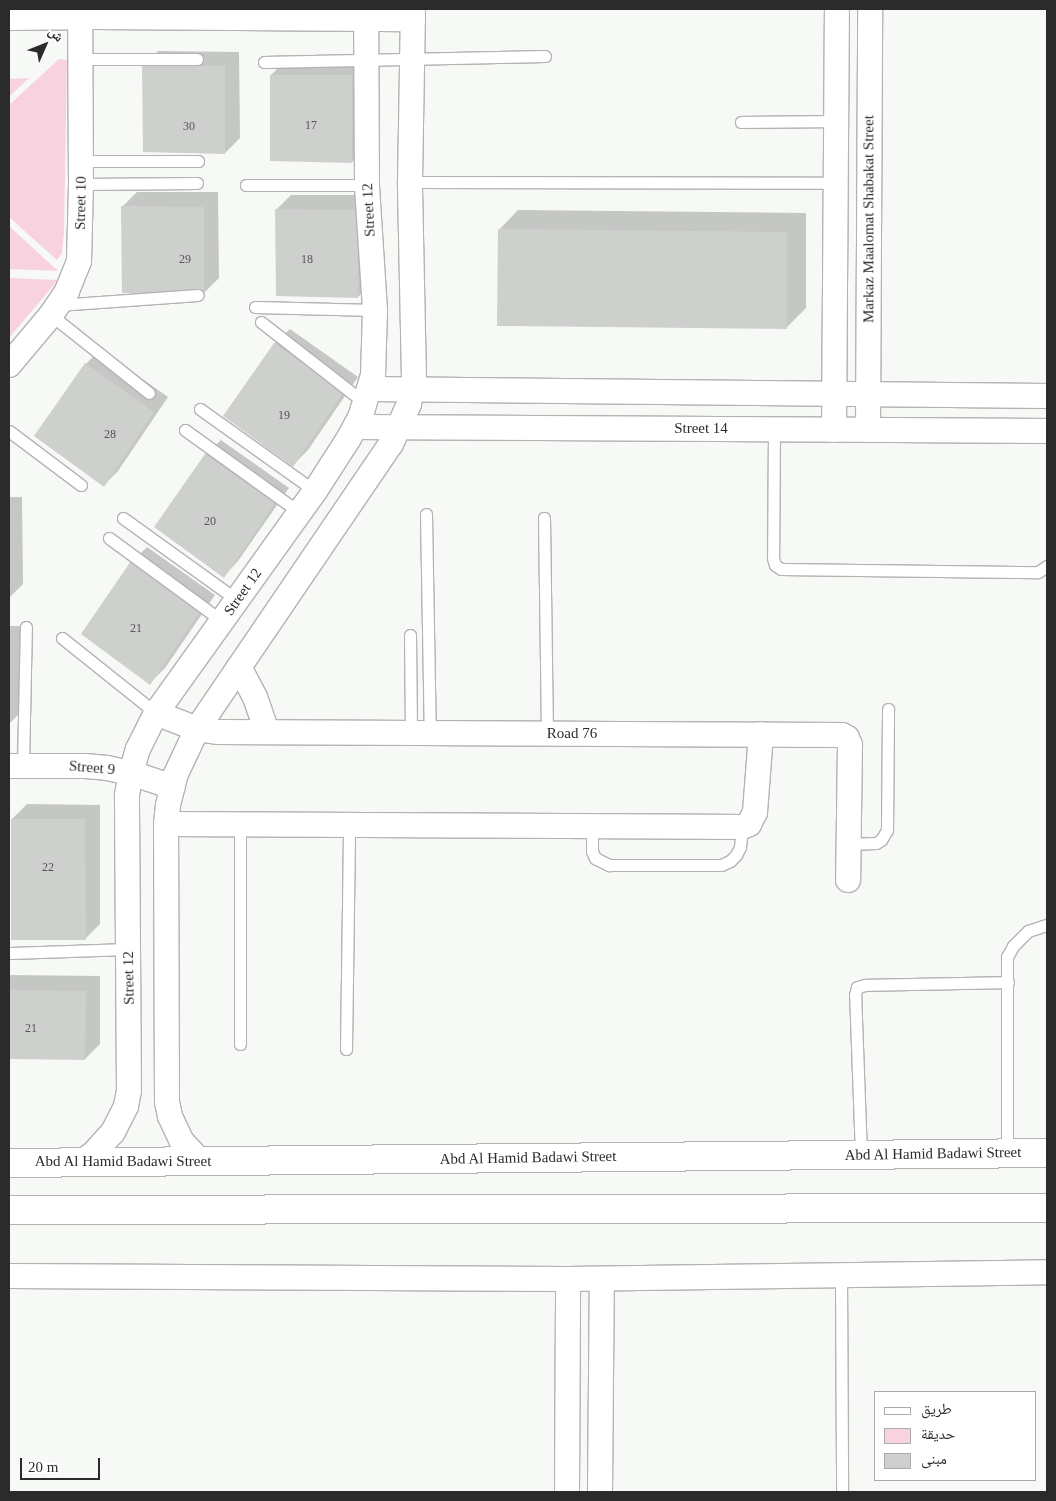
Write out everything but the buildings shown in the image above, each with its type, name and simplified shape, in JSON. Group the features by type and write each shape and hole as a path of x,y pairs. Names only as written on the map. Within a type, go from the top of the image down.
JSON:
{"main road":[{"name":"Abd Al Hamid Badawi Street","path":"9,1162 1047,1153"},
{"path":"9,1210 1047,1208"}],"street":[{"path":"834,430 837,9"},
{"name":"Markaz Maalomat Shabakat Street","path":"868,430 870,9"},
{"path":"9,18 89,13 413,14 410,182 412,389 400,428 391,444 197,729 173,787 166,824 167,1102 170,1116 182,1142 200,1161"},
{"name":"Street 10","path":"9,365 54,310 74,278 79,262 81,173 80,60 89,13"},
{"name":"Street 12","path":"81,1162 104,1144 113,1132 126,1106 130,1077 128,795 130,773 140,743 156,713 315,491 355,427 367,396 375,356 375,310 367,185 366,14"},
{"path":"367,396 412,389 1047,396"},
{"name":"Street 14","path":"355,427 1047,431"},
{"path":"239,667 256,697 267,732"},
{"name":"Road 76","path":"156,713 197,729 219,732 838,734 847,738 850,745 848,880"},
{"path":"166,824 742,827 749,824 755,812 761,734"},
{"name":"Street 9","path":"16,766 85,766 130,773 173,787"},
{"path":"9,1276 568,1279 1047,1272"},
{"path":"600,1492 602,1278"},
{"path":"567,1492 568,1279"}],"lane":[{"path":"264,62 545,56"},
{"path":"80,60 197,59"},
{"path":"742,122 836,121"},
{"path":"81,173 198,161"},
{"path":"81,173 197,183"},
{"path":"410,182 835,183"},
{"path":"246,185 367,185"},
{"path":"54,310 198,295"},
{"path":"255,307 375,310"},
{"path":"54,310 149,392"},
{"path":"260,322 367,396"},
{"path":"200,409 315,491"},
{"path":"774,429 773,558 775,565 781,569 1038,572 1047,566"},
{"path":"185,430 299,512"},
{"path":"9,431 81,485"},
{"path":"420,733 426,514"},
{"path":"123,518 236,600"},
{"path":"544,518 547,734"},
{"path":"109,538 222,621"},
{"path":"16,766 26,627"},
{"path":"410,636 420,733"},
{"path":"62,638 156,713"},
{"path":"848,844 876,843 881,840 887,830 888,709"},
{"path":"240,825 240,1044"},
{"path":"346,1049 349,825"},
{"path":"592,827 592,851 595,858 609,865 721,865 730,862 736,855 740,847 742,827"},
{"path":"1007,1153 1008,957 1012,946 1028,931 1047,925"},
{"path":"9,953 129,949"},
{"path":"861,1155 855,995 857,987 865,985 1008,982"},
{"path":"841,1275 842,1492"}],"green space":[{"path":"59,59 67,60 64,233 62,253 57,260 9,217 9,105"},
{"path":"29,78 9,97 9,79"},
{"path":"9,226 58,271 9,269"},
{"path":"9,278 58,280 9,338"}]}
